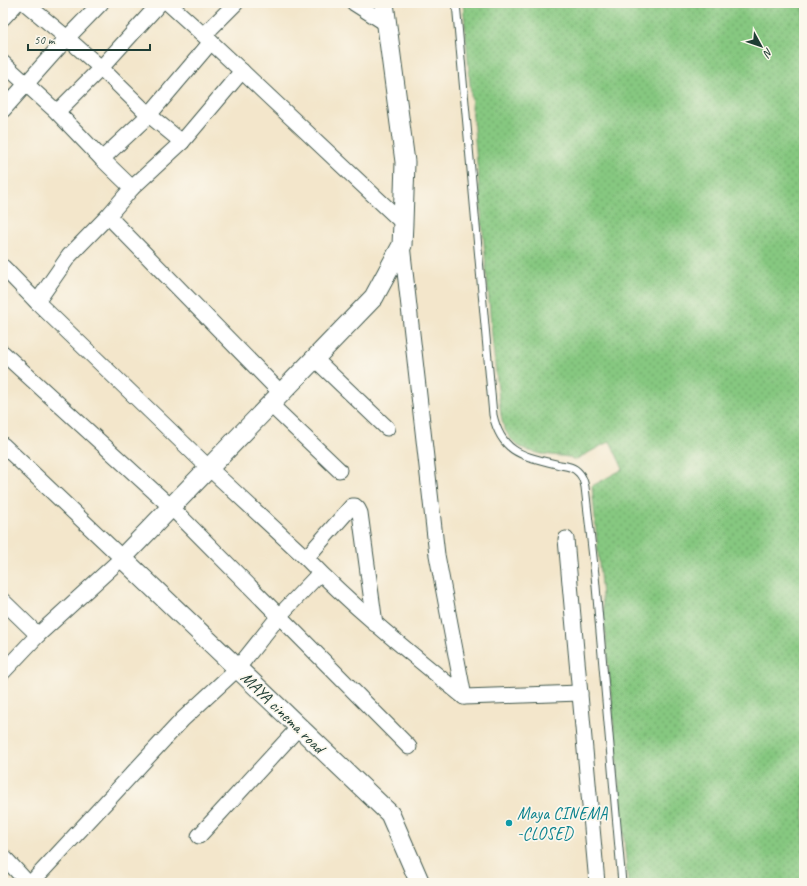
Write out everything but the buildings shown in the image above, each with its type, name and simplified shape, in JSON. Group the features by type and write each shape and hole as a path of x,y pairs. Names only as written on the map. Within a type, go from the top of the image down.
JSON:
{"street":[{"path":"3,18 17,3"},
{"path":"25,3 101,68 149,115 182,142"},
{"path":"3,110 67,38 101,3"},
{"path":"57,112 101,68 160,3"},
{"path":"168,3 208,38 403,223"},
{"path":"102,159 149,115 236,3"},
{"path":"354,3 387,24"},
{"path":"384,3 405,162 402,244 437,555 464,697"},
{"path":"3,62 57,112 132,188"},
{"path":"37,302 69,256 108,216 132,188 182,142 242,71"},
{"path":"108,216 276,398 339,470"},
{"path":"3,672 38,635 122,558 374,297 402,244"},
{"path":"3,267 37,302 320,573 375,624 464,697 580,693"},
{"path":"3,353 171,507 408,747"},
{"path":"315,358 387,428"},
{"path":"3,445 122,558"},
{"path":"306,558 352,506 355,506 360,513 375,624"},
{"path":"566,539 597,883"},
{"name":"MAYA cinema road","path":"122,558 298,728 390,814 420,883"},
{"path":"3,856 29,883 183,719 237,669 279,616 320,573"},
{"path":"3,600 38,635"},
{"path":"199,836 298,728"}],"lane":[{"path":"456,3 493,415 500,436 514,451 524,456 572,468 580,474 585,487 595,575 622,883"}],"green space":[{"path":"463,3 804,3 804,883 628,883 592,486 623,469 610,441 575,460 569,457 529,451 518,446 510,438 504,428 501,415 493,347"}],"place":[{"name":"Maya CINEMA -CLOSED","path":"509,823"}]}
